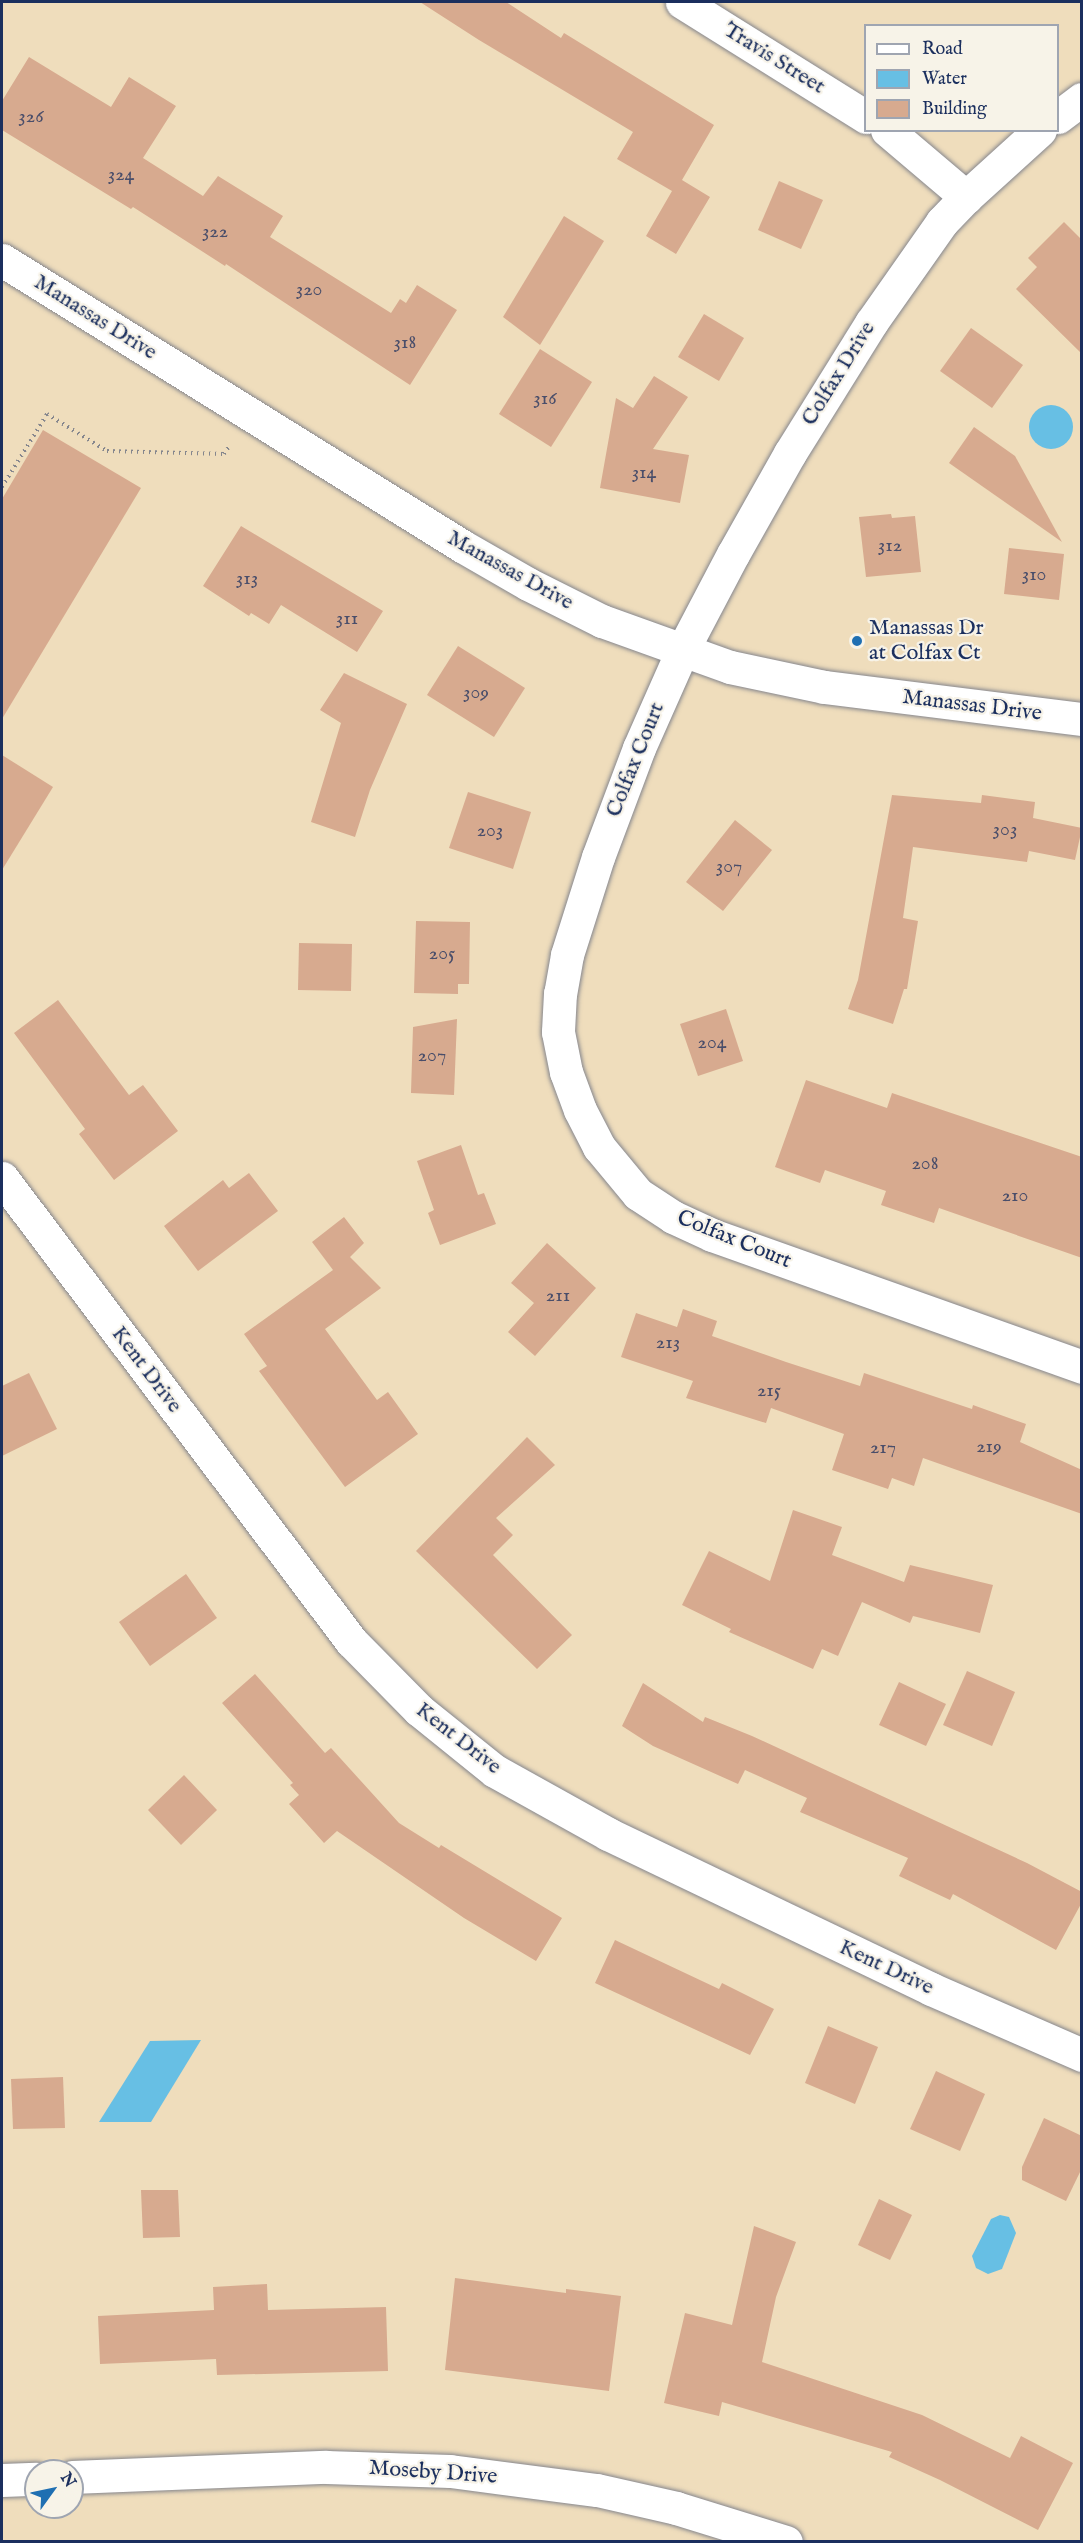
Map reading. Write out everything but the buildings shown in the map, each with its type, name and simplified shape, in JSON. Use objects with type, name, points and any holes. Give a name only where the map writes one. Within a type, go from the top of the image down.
[{"type":"street","name":"Travis Street","points":[[682,2],[864,116]]},
{"type":"street","points":[[1059,116],[1082,99]]},
{"type":"street","points":[[889,132],[966,197]]},
{"type":"street","name":"Colfax Drive","points":[[682,651],[790,453],[871,323],[942,222],[1038,132]]},
{"type":"street","name":"Manassas Drive","points":[[2,260],[462,546],[528,584],[602,621],[730,667],[824,687],[1082,719]]},
{"type":"street","name":"Colfax Court","points":[[682,651],[639,748],[598,857],[567,955],[560,993],[558,1032],[567,1072],[580,1110],[599,1147],[638,1194],[673,1217],[703,1230],[1082,1367]]},
{"type":"street","name":"Kent Drive","points":[[6,1196],[351,1641],[419,1710],[495,1771],[608,1834],[931,1989],[1082,2055]]},
{"type":"street","name":"Moseby Drive","points":[[84,2477],[326,2467],[450,2471],[597,2490],[676,2508],[786,2541]]},
{"type":"street","points":[[2,2480],[24,2479]]},
{"type":"path","points":[[2,487],[47,414],[107,451],[224,454],[250,414]]},
{"type":"water","points":[[1051,405],[1066,412],[1073,427],[1066,442],[1051,449],[1036,442],[1029,427],[1036,412]]},
{"type":"water","points":[[201,2040],[151,2122],[99,2122],[150,2041]]},
{"type":"water","points":[[1000,2215],[1009,2217],[1016,2233],[1002,2269],[988,2274],[976,2268],[972,2256],[991,2219]]},
{"type":"place","name":"Manassas Dr at Colfax Ct","points":[[857,641]]}]
